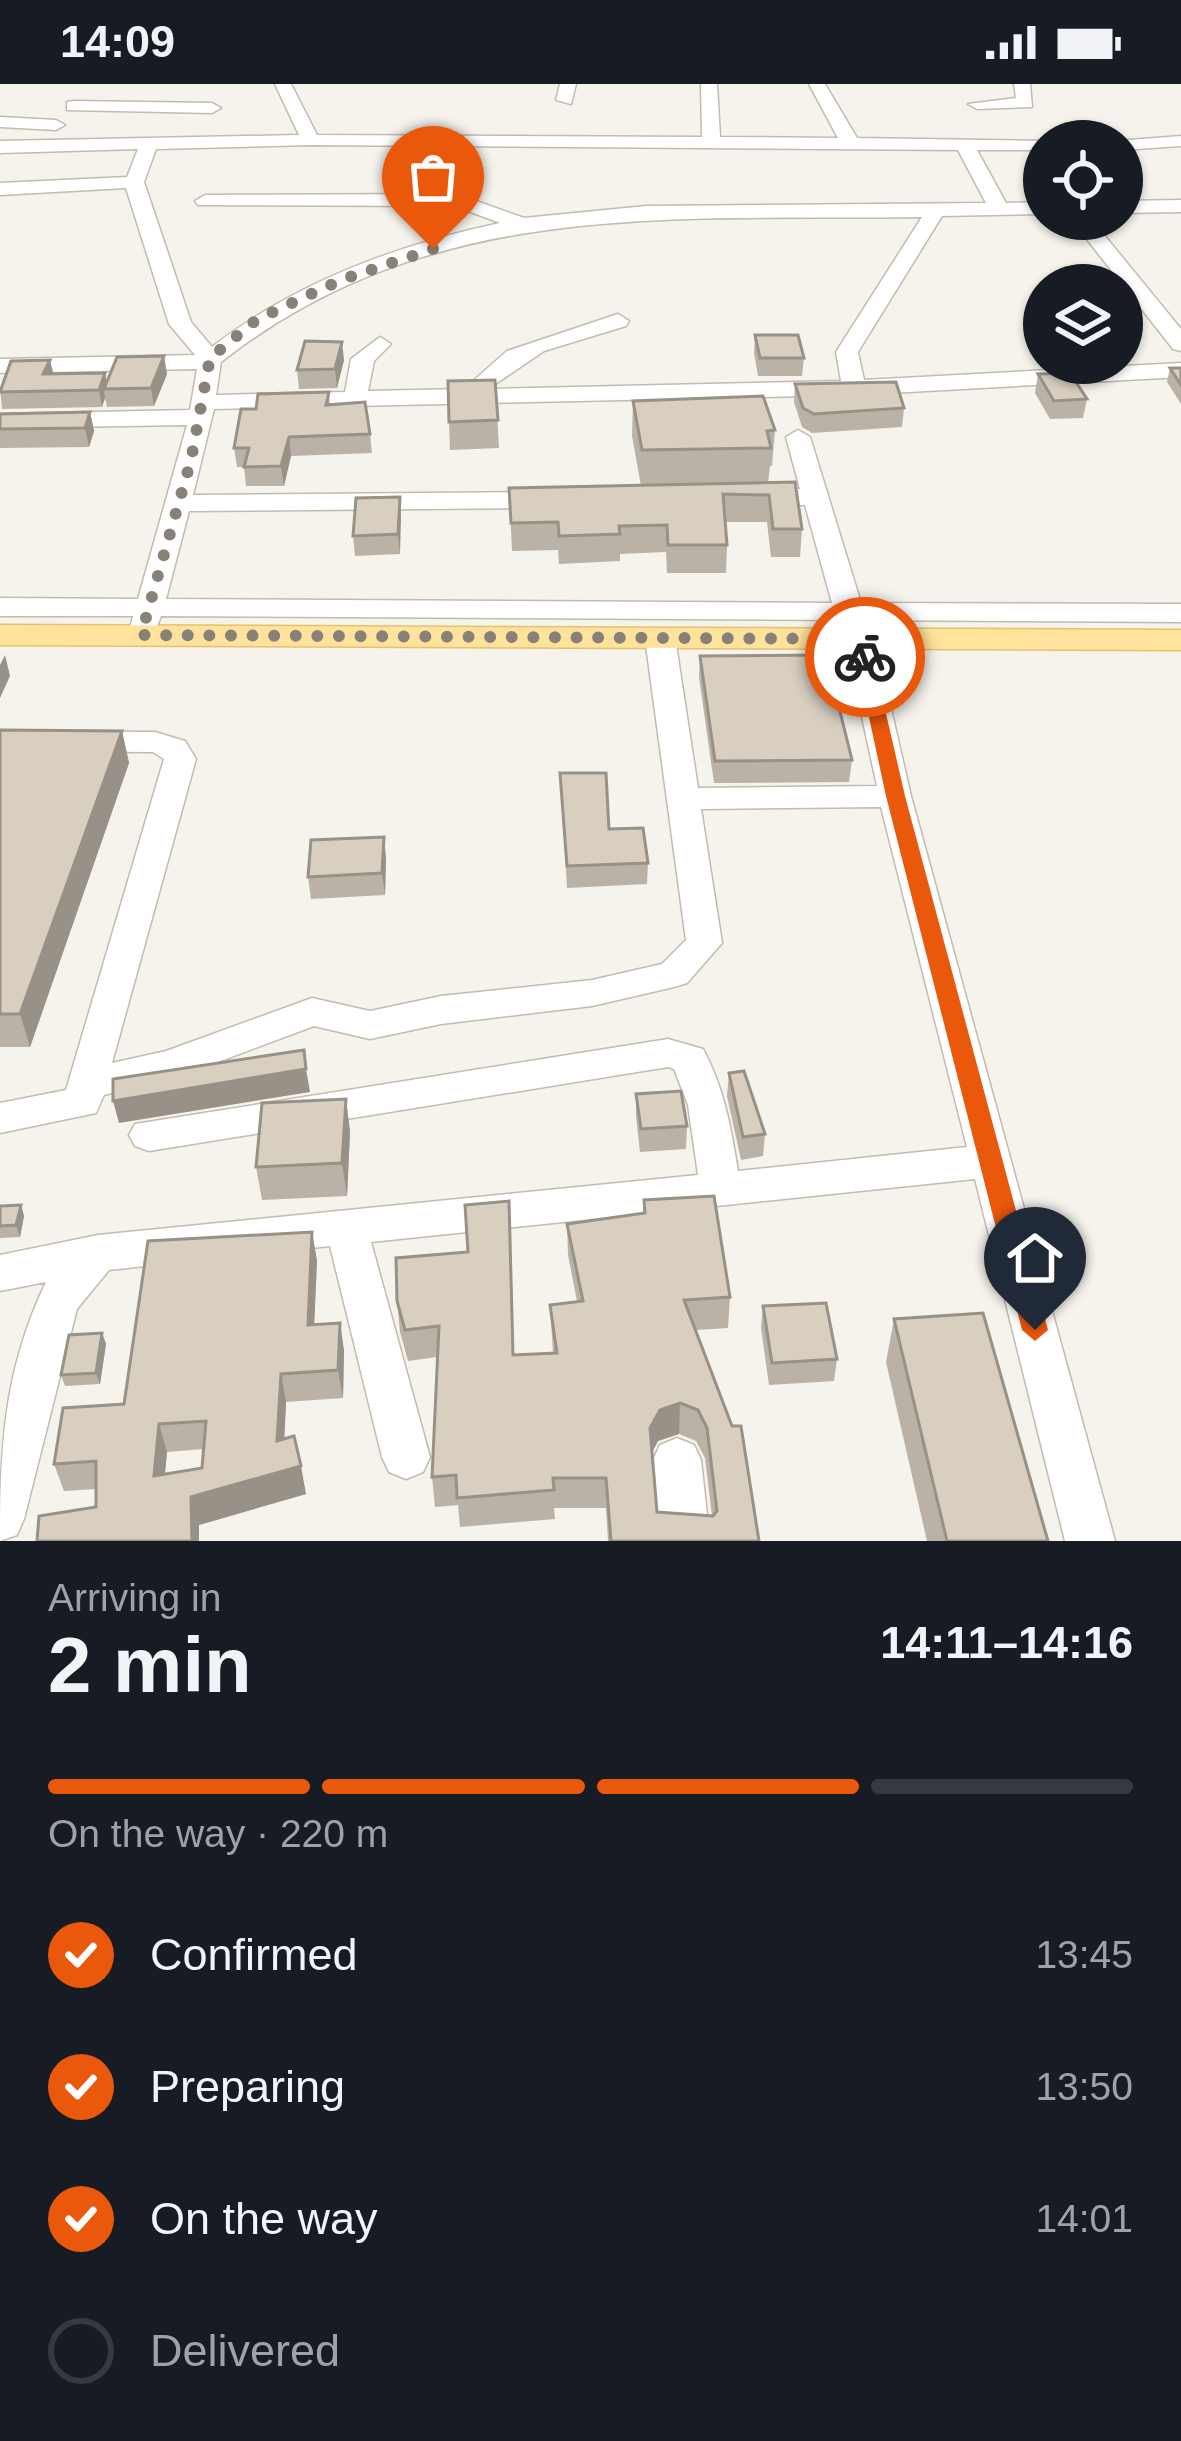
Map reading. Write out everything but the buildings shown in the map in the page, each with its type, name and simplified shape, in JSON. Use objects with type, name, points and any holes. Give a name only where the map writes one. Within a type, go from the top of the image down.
[{"type":"main road","points":[[0,635],[146,621],[660,638],[855,625],[1181,640]]},
{"type":"street","points":[[44,146],[91,84]]},
{"type":"street","points":[[283,84],[310,140]]},
{"type":"street","points":[[709,84],[711,146]]},
{"type":"street","points":[[817,84],[852,146]]},
{"type":"street","points":[[971,84],[988,145]]},
{"type":"street","points":[[977,104],[1026,103],[1022,84]]},
{"type":"street","points":[[73,106],[212,108]]},
{"type":"street","points":[[0,122],[56,125]]},
{"type":"street","points":[[0,147],[310,140],[1023,145]]},
{"type":"street","points":[[1143,144],[1181,141]]},
{"type":"street","points":[[146,621],[203,410],[204,354],[180,324],[134,182],[148,144]]},
{"type":"street","points":[[965,146],[999,209]]},
{"type":"street","points":[[0,189],[134,182]]},
{"type":"street","points":[[205,201],[458,200],[525,225]]},
{"type":"street","points":[[1143,207],[1181,206]]},
{"type":"street","points":[[0,366],[204,354],[256,320],[341,280],[525,225],[629,212],[1023,208]]},
{"type":"street","points":[[854,388],[847,352],[936,210]]},
{"type":"street","points":[[1098,240],[1181,344]]},
{"type":"street","points":[[470,397],[477,383],[504,364],[552,341],[618,321]]},
{"type":"street","points":[[355,399],[363,359],[380,344]]},
{"type":"street","points":[[0,345],[204,354]]},
{"type":"street","points":[[0,421],[355,399],[854,388],[1181,370]]},
{"type":"street","points":[[764,390],[771,418]]},
{"type":"street","points":[[798,437],[855,625],[895,796],[1090,1541]]},
{"type":"street","points":[[722,498],[816,497]]},
{"type":"street","points":[[180,503],[580,499]]},
{"type":"street","points":[[0,607],[146,621],[855,625],[1181,613]]},
{"type":"street","points":[[87,1084],[172,1064],[312,1012],[370,1025],[441,1010],[592,993],[674,974],[704,943],[660,638]]},
{"type":"street","points":[[0,741],[154,742],[174,748],[180,759],[82,1102],[0,1118]]},
{"type":"street","points":[[685,799],[895,796]]},
{"type":"street","points":[[149,1135],[668,1053],[688,1059],[701,1078],[720,1186]]},
{"type":"street","points":[[0,1273],[98,1253],[992,1161]]},
{"type":"street","points":[[346,1226],[406,1457]]},
{"type":"street","points":[[0,1519],[55,1310],[67,1283],[98,1253]]},
{"type":"street","points":[[677,1460],[685,1541]]},
{"type":"way so far","points":[[433,249],[341,280],[256,320],[210,358],[191,460],[141,635],[860,639],[865,657]]},
{"type":"route","points":[[865,657],[895,796],[1035,1330]]}]
